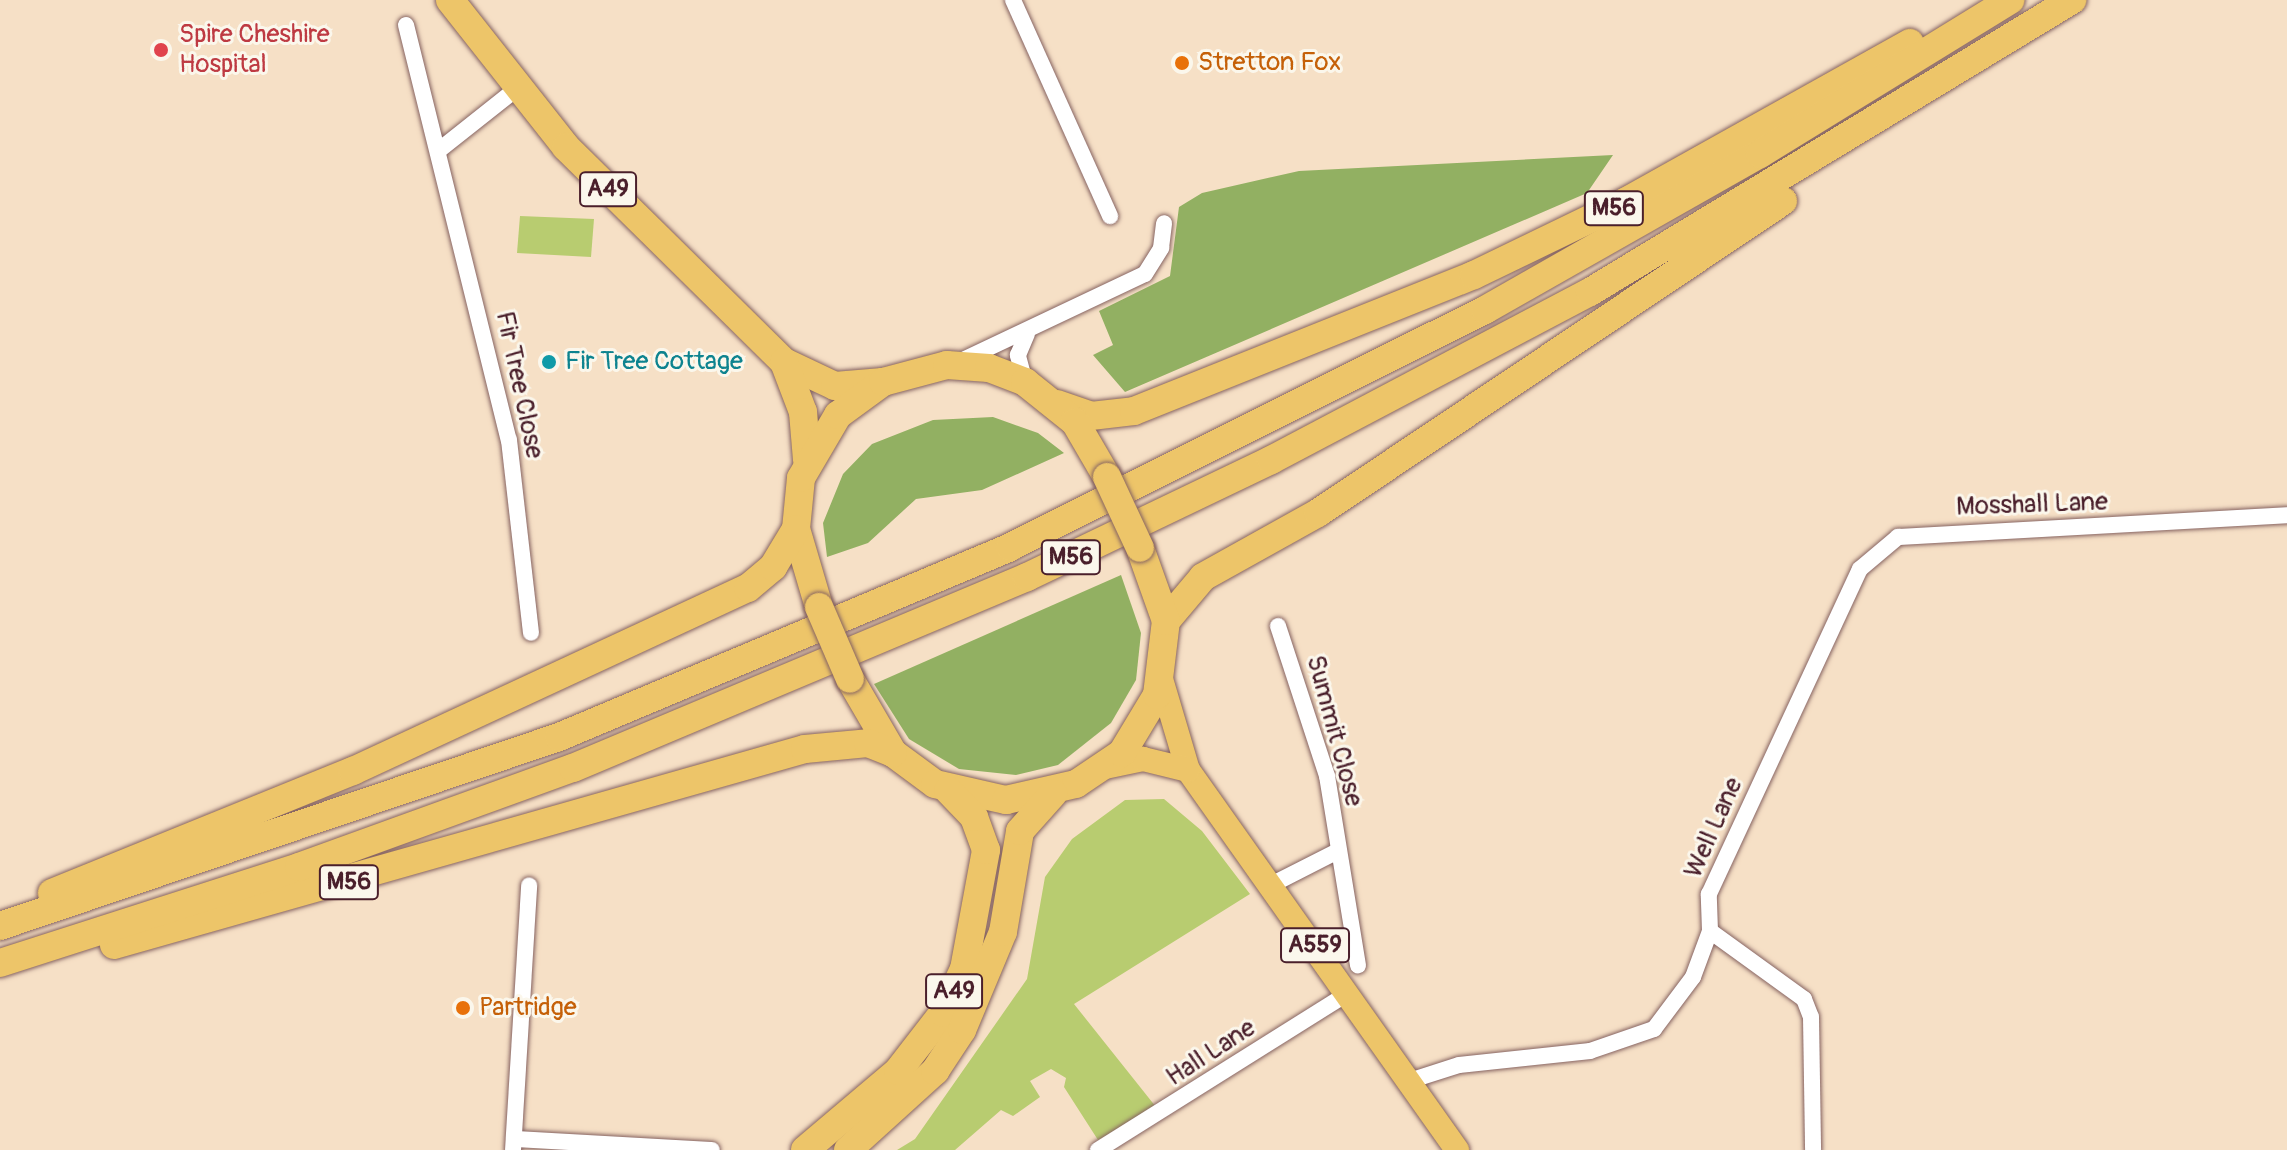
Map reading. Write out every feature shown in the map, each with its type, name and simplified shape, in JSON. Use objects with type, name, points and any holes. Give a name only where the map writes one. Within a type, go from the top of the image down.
[{"type":"highway","name":"A49","points":[[450,0],[515,90],[784,362],[835,386],[883,382]]},
{"type":"highway","name":"M56","points":[[1057,404],[1101,417],[1134,411],[1531,249],[1897,49],[2010,0]]},
{"type":"highway","name":"M56","points":[[0,926],[559,737],[1024,540],[1485,310],[1760,154],[2010,0]]},
{"type":"highway","name":"M56","points":[[0,963],[299,867],[573,768],[1027,577],[1495,344],[1937,86],[2072,0]]},
{"type":"highway","name":"M56","points":[[1166,621],[1188,589],[1612,317],[1864,147],[1937,86]]},
{"type":"highway","name":"A49","points":[[784,362],[803,412],[807,460]]},
{"type":"highway","points":[[0,915],[353,771],[748,588],[782,554],[796,529],[807,460],[838,415],[883,382],[947,365],[989,368],[1025,382],[1057,404],[1107,477],[1140,548],[1166,621],[1161,679],[1145,722],[1105,768],[1057,791],[1006,800],[948,790],[880,748],[819,607],[796,529]]},
{"type":"highway","name":"M56","points":[[0,969],[178,931],[805,749],[880,748]]},
{"type":"highway","name":"A49","points":[[805,1150],[918,1049],[964,969],[986,850],[974,817],[948,790]]},
{"type":"highway","name":"A49","points":[[848,1150],[918,1089],[962,1030],[1003,932],[1020,831],[1057,791]]},
{"type":"main road","name":"A559","points":[[1161,679],[1188,770],[1273,884],[1457,1150]]},
{"type":"main road","points":[[1105,768],[1143,759],[1188,770]]},
{"type":"street","points":[[1013,0],[1110,216]]},
{"type":"street","name":"Fir Tree Close","points":[[406,25],[509,440],[531,633]]},
{"type":"street","points":[[438,151],[515,90]]},
{"type":"street","points":[[947,365],[1027,334],[1145,274],[1161,248],[1164,223]]},
{"type":"street","points":[[1025,382],[1018,355],[1027,334]]},
{"type":"street","name":"Mosshall Lane","points":[[1832,633],[1860,569],[1898,537],[2287,515]]},
{"type":"street","name":"Summit Close","points":[[1278,626],[1327,776],[1358,965]]},
{"type":"street","name":"Well Lane","points":[[1409,1081],[1435,1069],[1590,1051],[1636,1038],[1654,1029],[1693,977],[1710,931],[1709,894],[1832,633]]},
{"type":"street","points":[[1273,884],[1338,851]]},
{"type":"street","points":[[529,885],[514,1144],[712,1150]]},
{"type":"street","points":[[1710,931],[1804,999],[1811,1017],[1813,1150]]},
{"type":"street","name":"Hall Lane","points":[[1098,1150],[1348,993]]},
{"type":"green space","points":[[1613,155],[1587,193],[1125,392],[1093,355],[1113,345],[1099,311],[1170,276],[1179,207],[1202,193],[1299,171]]},
{"type":"green space","points":[[520,216],[594,219],[591,257],[517,253]]},
{"type":"green space","points":[[993,417],[1038,433],[1064,453],[982,490],[916,499],[868,543],[827,557],[823,523],[843,474],[872,444],[933,420]]},
{"type":"green space","points":[[1121,575],[1141,633],[1136,680],[1111,723],[1058,765],[1016,775],[959,769],[909,739],[874,684]]},
{"type":"green space","points":[[1164,799],[1202,831],[1250,894],[1074,1004],[1156,1107],[1098,1140],[1064,1087],[1066,1078],[1051,1069],[1030,1081],[1040,1097],[1013,1116],[1001,1110],[955,1150],[897,1150],[915,1139],[1027,979],[1045,877],[1072,839],[1125,800]]},
{"type":"place","name":"Spire Cheshire Hospital","points":[[161,50]]},
{"type":"place","name":"Stretton Fox","points":[[1182,63]]},
{"type":"place","name":"Fir Tree Cottage","points":[[549,362]]},
{"type":"place","name":"Partridge","points":[[463,1008]]}]
